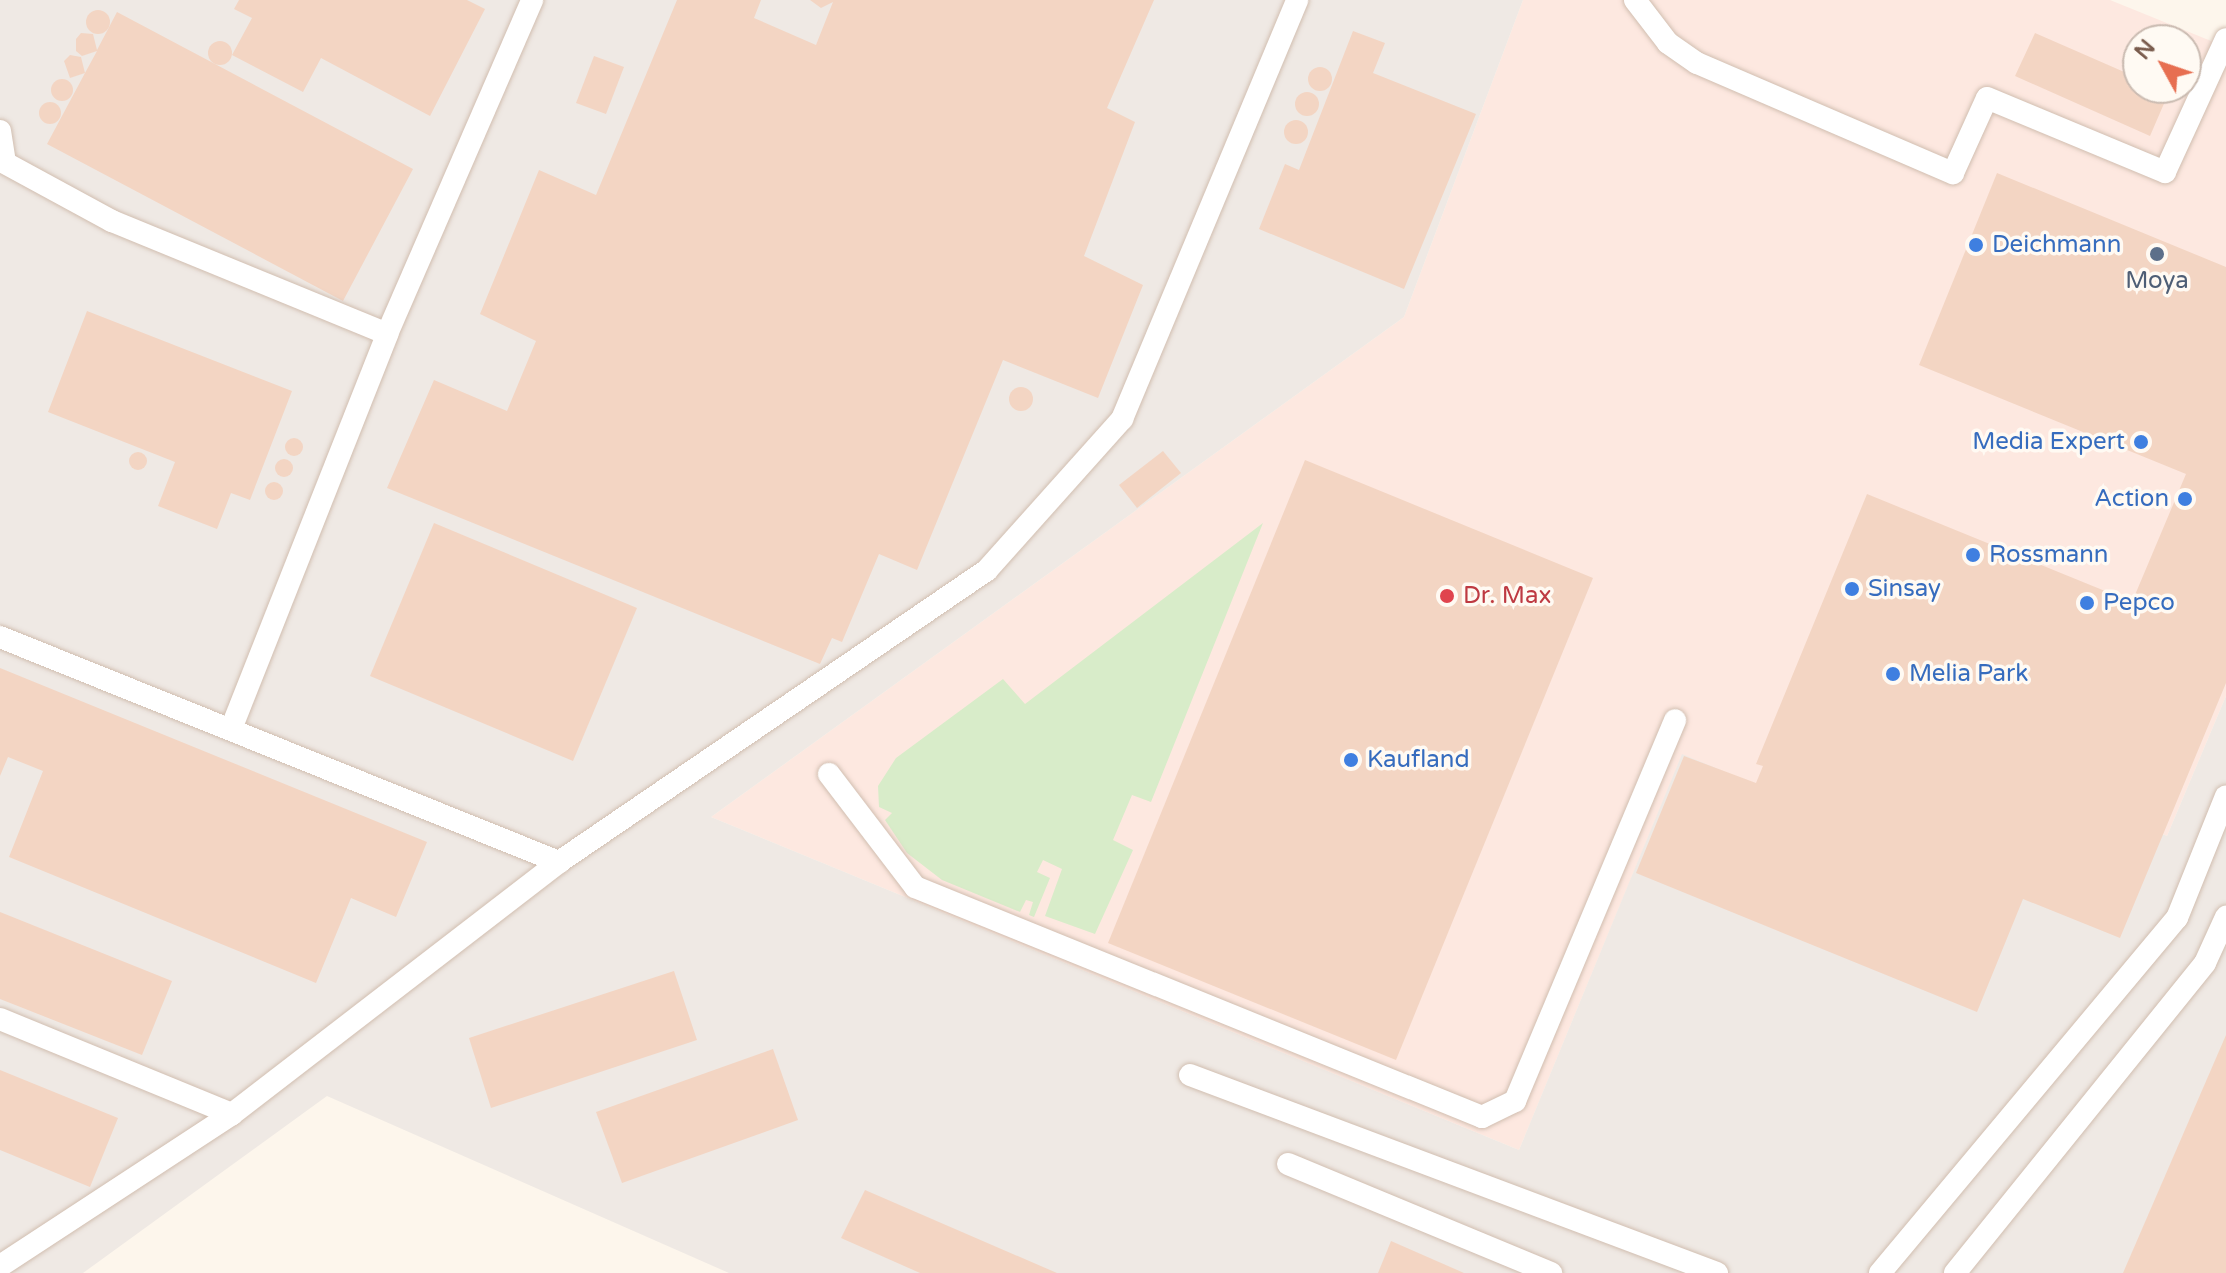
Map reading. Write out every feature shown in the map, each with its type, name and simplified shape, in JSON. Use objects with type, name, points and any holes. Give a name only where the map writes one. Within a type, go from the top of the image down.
[{"type":"lane","points":[[231,729],[387,334],[532,0]]},
{"type":"lane","points":[[0,1266],[232,1114],[559,862],[987,570],[1122,419],[1297,0]]},
{"type":"lane","points":[[1635,0],[1668,43],[1697,63],[1953,173],[1987,98],[2165,172],[2226,39]]},
{"type":"lane","points":[[0,131],[5,163],[112,221],[387,334]]},
{"type":"lane","points":[[0,637],[559,862]]},
{"type":"lane","points":[[829,774],[915,887],[1482,1117],[1515,1101],[1675,720]]},
{"type":"lane","points":[[1880,1273],[2177,918],[2226,796]]},
{"type":"lane","points":[[1955,1273],[2205,963],[2226,917]]},
{"type":"lane","points":[[0,1019],[232,1114]]},
{"type":"lane","points":[[1190,1075],[1717,1273]]},
{"type":"lane","points":[[1288,1164],[1551,1273]]},
{"type":"shaded area","points":[[0,0],[1523,0],[1404,317],[711,817],[1519,1150],[1682,754],[1853,825],[1895,725],[2167,836],[2226,696],[2226,1273],[729,1273],[327,1096],[83,1273],[0,1273]]},
{"type":"shaded area","points":[[1523,0],[2110,0],[2169,24],[2122,24],[2122,104],[2202,104],[2202,37],[2226,47],[2226,696],[2167,836],[1895,725],[1853,825],[1682,755],[1519,1150],[711,817],[1404,317]]},
{"type":"green space","points":[[1263,523],[1151,802],[1132,795],[1113,840],[1133,850],[1095,934],[1045,916],[1062,869],[1043,860],[1037,872],[1050,878],[1034,917],[1029,915],[1033,902],[1026,900],[1020,912],[942,880],[907,853],[885,820],[892,813],[879,807],[878,786],[896,758],[1003,679],[1025,704]]},
{"type":"building","points":[[239,0],[467,0],[485,9],[430,116],[321,58],[303,92],[232,55],[252,18],[234,9]]},
{"type":"building","points":[[677,0],[761,0],[754,18],[816,45],[833,2],[821,8],[810,0],[1154,0],[1107,108],[1135,122],[1084,256],[1143,285],[1098,398],[1003,360],[917,570],[879,554],[842,642],[832,638],[820,664],[387,488],[434,380],[507,411],[536,341],[480,314],[539,170],[596,195]]},
{"type":"building","points":[[98,10],[109,17],[110,22],[103,33],[98,34],[87,27],[86,22],[93,11]]},
{"type":"building","points":[[117,12],[413,169],[343,301],[47,144],[97,51],[82,56],[76,51],[76,39],[81,33],[93,34],[97,50]]},
{"type":"building","points":[[1353,31],[1385,43],[1373,73],[1476,114],[1404,289],[1259,229],[1285,164],[1299,170]]},
{"type":"building","points":[[2035,33],[2122,71],[2122,104],[2164,104],[2150,136],[2015,76]]},
{"type":"building","points":[[220,41],[231,48],[232,53],[225,64],[220,65],[209,58],[208,53],[215,42]]},
{"type":"building","points":[[70,55],[81,57],[85,73],[70,78],[64,61]]},
{"type":"building","points":[[594,56],[624,67],[606,114],[576,103]]},
{"type":"building","points":[[1320,67],[1331,74],[1332,79],[1325,90],[1320,91],[1309,84],[1308,79],[1315,68]]},
{"type":"building","points":[[62,79],[70,82],[73,90],[70,98],[62,101],[54,98],[51,90],[54,82]]},
{"type":"building","points":[[1307,92],[1318,99],[1319,104],[1312,115],[1307,116],[1296,109],[1295,104],[1302,93]]},
{"type":"building","points":[[50,102],[58,105],[61,113],[58,121],[50,124],[42,121],[39,113],[42,105]]},
{"type":"building","points":[[1296,120],[1307,127],[1308,132],[1301,143],[1296,144],[1285,137],[1284,132],[1291,121]]},
{"type":"building","points":[[1997,173],[2226,267],[2226,683],[2120,938],[2023,899],[1977,1012],[1636,873],[1684,756],[1756,783],[1763,766],[1756,764],[1867,494],[2132,602],[2186,474],[1919,365]]},
{"type":"building","points":[[87,311],[292,391],[250,500],[231,493],[217,529],[158,506],[175,462],[48,412]]},
{"type":"building","points":[[1021,387],[1032,394],[1033,399],[1026,410],[1021,411],[1010,404],[1009,399],[1016,388]]},
{"type":"building","points":[[294,438],[303,447],[294,456],[285,447]]},
{"type":"building","points":[[1163,451],[1181,473],[1137,508],[1119,485]]},
{"type":"building","points":[[138,452],[147,461],[138,470],[129,461]]},
{"type":"building","points":[[284,459],[293,468],[284,477],[275,468]]},
{"type":"building","name":"Kaufland","points":[[1305,460],[1593,578],[1396,1060],[1108,943]]},
{"type":"building","points":[[274,482],[283,491],[274,500],[265,491]]},
{"type":"building","points":[[434,523],[637,608],[573,761],[370,676]]},
{"type":"building","points":[[0,668],[427,842],[396,917],[351,898],[316,983],[9,857],[43,771],[8,757],[0,776]]},
{"type":"building","points":[[0,912],[172,981],[142,1055],[0,999]]},
{"type":"building","points":[[674,971],[697,1040],[491,1108],[469,1038]]},
{"type":"building","points":[[2226,1035],[2226,1273],[2123,1273]]},
{"type":"building","points":[[773,1049],[798,1120],[622,1183],[596,1112]]},
{"type":"building","points":[[0,1070],[118,1118],[90,1187],[0,1150]]},
{"type":"building","points":[[865,1190],[1057,1273],[920,1273],[841,1238]]},
{"type":"building","points":[[1391,1241],[1464,1273],[1378,1273]]},
{"type":"place","name":"Deichmann","points":[[1976,245]]},
{"type":"place","name":"Moya","points":[[2157,254]]},
{"type":"place","name":"Media Expert","points":[[2141,442]]},
{"type":"place","name":"Action","points":[[2185,499]]},
{"type":"place","name":"Rossmann","points":[[1973,555]]},
{"type":"place","name":"Sinsay","points":[[1852,589]]},
{"type":"place","name":"Dr. Max","points":[[1447,596]]},
{"type":"place","name":"Pepco","points":[[2087,603]]},
{"type":"place","name":"Melia Park","points":[[1893,674]]},
{"type":"place","name":"Kaufland","points":[[1351,760]]}]
